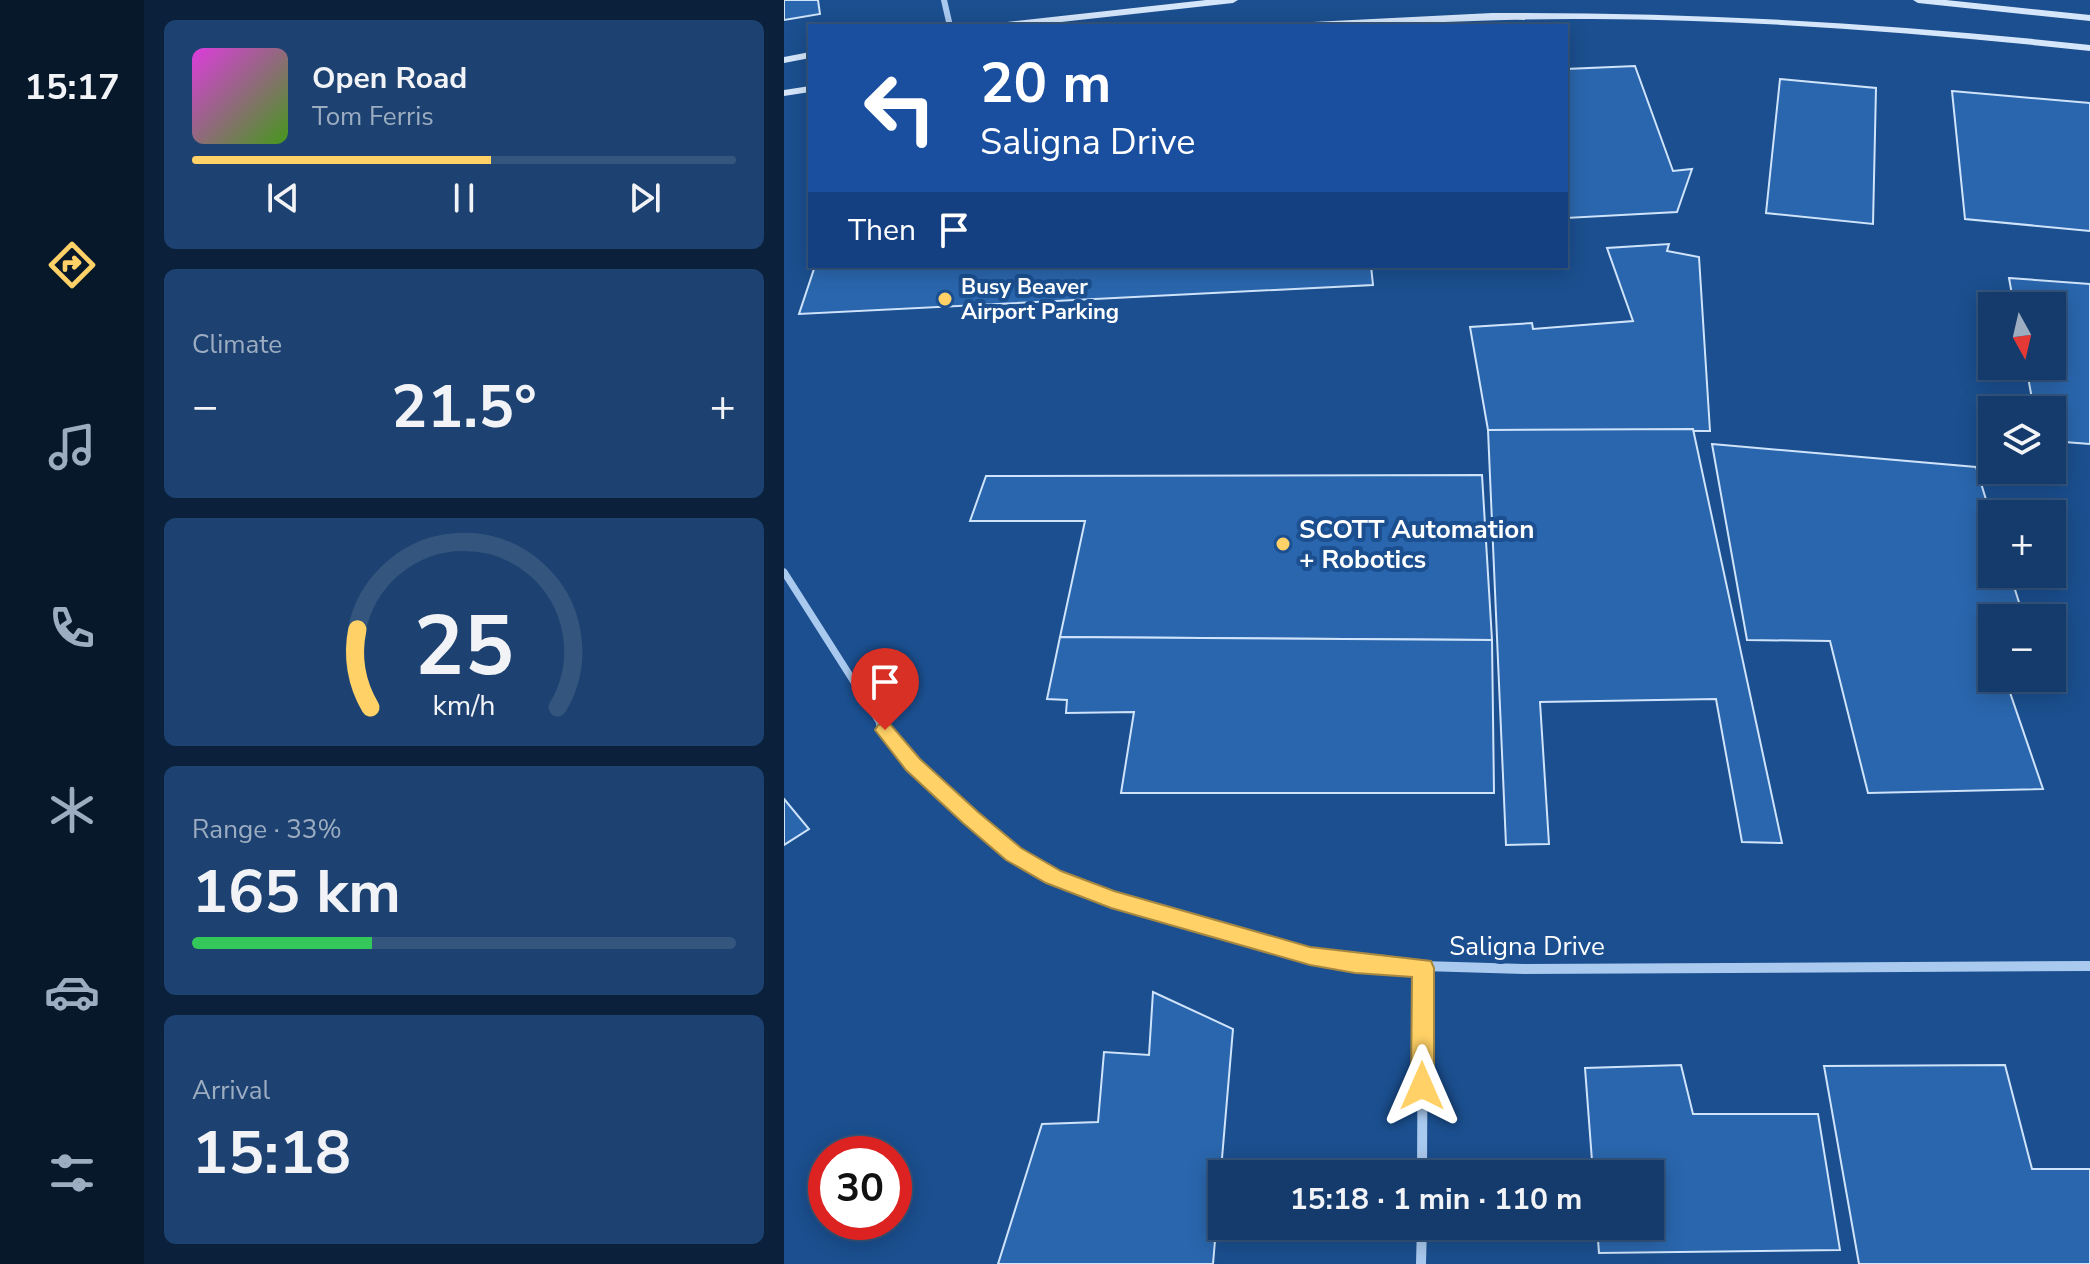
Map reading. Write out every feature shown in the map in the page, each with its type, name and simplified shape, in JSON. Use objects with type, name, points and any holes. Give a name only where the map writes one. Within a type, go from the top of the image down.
[{"type":"street","points":[[944,0],[950,24]]},
{"type":"street","points":[[1016,24],[1233,0]]},
{"type":"street","points":[[1918,0],[2090,18]]},
{"type":"street","points":[[1342,24],[1538,16],[1709,18],[1855,25],[2090,48]]},
{"type":"street","points":[[784,60],[808,55]]},
{"type":"street","points":[[784,93],[808,89]]},
{"type":"street","name":"Saligna Drive","points":[[784,572],[885,730],[913,765],[1014,854],[1054,877],[1111,899],[1310,956],[1355,964],[1423,968],[2090,966]]},
{"type":"street","points":[[1422,1160],[1423,968]]},
{"type":"street","points":[[1421,1264],[1422,1240]]},
{"type":"building","points":[[784,0],[818,0],[820,14],[784,20]]},
{"type":"building","points":[[1635,66],[1673,171],[1692,169],[1677,212],[1568,218],[1568,69]]},
{"type":"building","points":[[1780,79],[1876,88],[1873,224],[1766,213]]},
{"type":"building","points":[[1952,91],[2090,103],[2090,231],[1965,219]]},
{"type":"building","points":[[1669,244],[1667,251],[1699,257],[1710,431],[1488,430],[1470,327],[1532,323],[1533,329],[1633,321],[1607,248]]},
{"type":"building","name":"Busy Beaver Airport Parking","points":[[814,268],[1371,268],[1373,285],[799,314]]},
{"type":"building","points":[[2009,278],[2090,284],[2090,444],[2066,442],[2066,396],[2031,396],[2029,380],[2066,380],[2066,292],[2012,292]]},
{"type":"building","points":[[1693,429],[1782,843],[1742,842],[1716,699],[1540,702],[1549,844],[1506,845],[1488,430]]},
{"type":"building","points":[[1712,444],[1976,467],[1978,484],[1981,484],[1986,500],[1978,500],[1978,588],[2014,588],[2020,604],[1978,604],[1978,692],[2010,692],[2043,789],[1868,793],[1830,641],[1747,640]]},
{"type":"building","name":"SCOTT Automation + Robotics","points":[[1482,475],[1492,640],[1060,637],[1085,521],[970,521],[986,476]]},
{"type":"building","points":[[1060,637],[1492,640],[1494,793],[1121,793],[1134,712],[1066,713],[1067,700],[1047,699]]},
{"type":"building","points":[[784,799],[809,829],[784,845]]},
{"type":"building","points":[[1153,992],[1233,1029],[1222,1160],[1208,1160],[1208,1240],[1215,1240],[1213,1264],[998,1264],[1042,1124],[1098,1122],[1104,1052],[1149,1055]]},
{"type":"building","points":[[1681,1065],[1693,1114],[1818,1114],[1840,1250],[1599,1253],[1598,1240],[1664,1240],[1664,1160],[1592,1160],[1585,1068]]},
{"type":"building","points":[[2005,1065],[2032,1169],[2090,1169],[2090,1264],[1859,1264],[1824,1066]]},
{"type":"place","name":"Busy Beaver Airport Parking","points":[[945,299]]},
{"type":"place","name":"SCOTT Automation + Robotics","points":[[1283,544]]},
{"type":"route","points":[[885,730],[913,765],[970,818],[1014,854],[1054,877],[1111,899],[1310,956],[1355,964],[1423,968],[1422,1086]]}]
